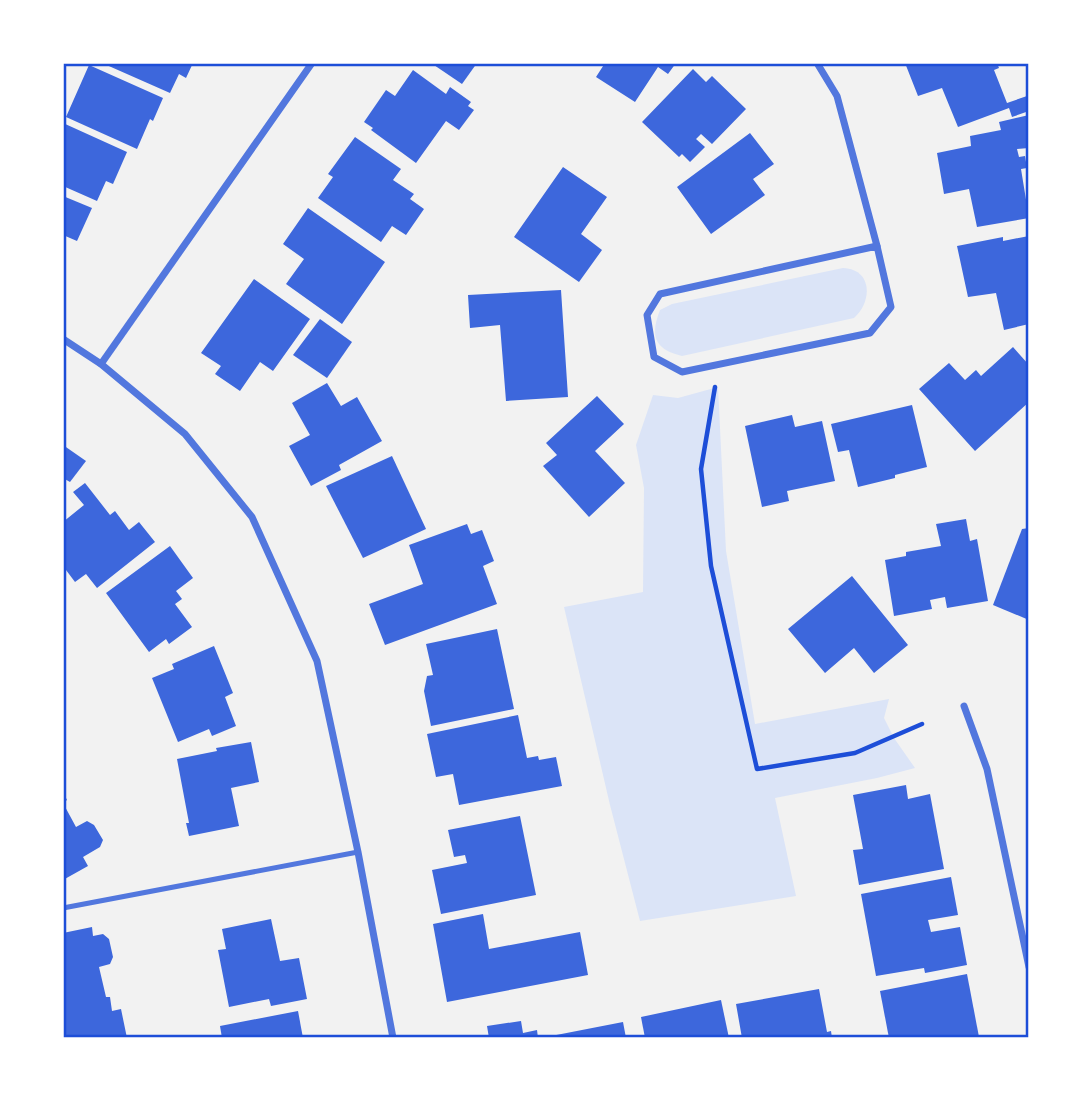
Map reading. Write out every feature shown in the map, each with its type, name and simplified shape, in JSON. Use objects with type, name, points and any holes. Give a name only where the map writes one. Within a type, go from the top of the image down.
[{"type":"street","points":[[101,365],[312,63]]},
{"type":"street","points":[[817,63],[837,96],[877,246],[891,307],[870,333],[718,366],[682,372],[654,356],[647,315],[660,294],[877,246]]},
{"type":"street","points":[[63,340],[101,365],[186,434],[252,517],[317,661],[358,852],[393,1038]]},
{"type":"street","points":[[964,706],[988,769],[1029,967]]},
{"type":"lane","points":[[63,908],[358,852]]},
{"type":"path","points":[[718,366],[701,469],[711,566],[757,769],[855,753],[922,724]]},
{"type":"shaded area","points":[[843,268],[860,274],[866,287],[864,303],[854,318],[682,356],[665,350],[657,340],[655,327],[660,310],[672,304]]},
{"type":"shaded area","points":[[718,387],[726,551],[755,724],[889,699],[884,718],[915,768],[775,798],[796,896],[640,921],[564,607],[643,592],[644,488],[636,445],[653,395],[678,398]]},
{"type":"building","points":[[102,63],[193,63],[186,78],[179,74],[170,93]]},
{"type":"building","points":[[431,63],[477,63],[462,84]]},
{"type":"building","points":[[605,63],[676,63],[668,74],[658,67],[635,102],[596,77]]},
{"type":"building","points":[[905,63],[997,63],[999,68],[994,70],[1007,103],[1027,96],[1029,111],[1012,117],[1009,108],[958,127],[942,88],[918,96]]},
{"type":"building","points":[[89,65],[163,98],[137,149],[66,117]]},
{"type":"building","points":[[693,69],[706,82],[712,76],[746,109],[712,144],[701,134],[696,139],[705,147],[690,162],[682,154],[679,157],[642,122]]},
{"type":"building","points":[[413,70],[446,94],[450,87],[471,102],[468,106],[474,110],[459,130],[446,121],[416,163],[364,122],[386,90],[395,96]]},
{"type":"building","points":[[1029,115],[1029,148],[1017,149],[1019,157],[1025,156],[1027,168],[1021,169],[1029,218],[977,227],[969,189],[944,194],[937,153],[971,146],[970,136],[1001,130],[999,122]]},
{"type":"building","points":[[63,123],[127,152],[113,184],[106,181],[97,201],[63,186]]},
{"type":"building","points":[[750,133],[774,164],[753,179],[765,195],[711,234],[677,187]]},
{"type":"building","points":[[355,137],[401,169],[393,180],[414,194],[410,199],[424,209],[406,235],[392,226],[381,242],[318,198],[333,177],[328,174]]},
{"type":"building","points":[[563,167],[607,197],[581,234],[602,250],[579,282],[514,237]]},
{"type":"building","points":[[63,196],[92,208],[77,241],[63,235]]},
{"type":"building","points":[[308,208],[385,262],[342,324],[286,284],[304,259],[283,244]]},
{"type":"building","points":[[1029,236],[1029,324],[1004,330],[996,293],[968,297],[957,246],[1003,237],[1003,241]]},
{"type":"building","points":[[254,279],[310,319],[273,371],[260,362],[240,391],[215,374],[221,366],[201,353]]},
{"type":"building","points":[[561,290],[568,397],[506,401],[500,325],[470,328],[468,295]]},
{"type":"building","points":[[320,319],[352,342],[327,378],[293,355]]},
{"type":"building","points":[[1013,347],[1029,365],[1029,402],[975,451],[919,389],[949,363],[965,380],[976,370],[981,376]]},
{"type":"building","points":[[327,383],[341,406],[357,397],[382,441],[339,465],[341,470],[311,486],[289,446],[310,435],[292,403]]},
{"type":"building","points":[[597,396],[624,424],[595,451],[625,483],[589,517],[543,466],[557,455],[546,443]]},
{"type":"building","points":[[912,405],[927,467],[858,487],[849,450],[838,452],[831,424]]},
{"type":"building","points":[[792,415],[795,427],[822,421],[835,481],[787,491],[789,501],[762,507],[745,426]]},
{"type":"building","points":[[63,445],[86,461],[70,482],[63,478]]},
{"type":"building","points":[[392,456],[426,529],[363,558],[326,486]]},
{"type":"building","points":[[85,483],[110,515],[115,511],[129,530],[139,522],[155,542],[97,588],[86,574],[75,582],[63,566],[63,522],[84,505],[73,492]]},
{"type":"building","points":[[966,519],[970,541],[977,539],[988,601],[947,608],[945,597],[930,600],[932,609],[894,616],[885,560],[906,556],[906,552],[941,546],[936,524]]},
{"type":"building","points":[[467,524],[471,534],[482,530],[494,561],[483,566],[497,604],[385,645],[369,604],[423,584],[409,545]]},
{"type":"building","points":[[1029,528],[1029,620],[993,605],[1022,529]]},
{"type":"building","points":[[170,546],[193,578],[176,591],[182,599],[175,604],[192,627],[169,644],[166,639],[149,652],[106,593]]},
{"type":"building","points":[[852,576],[908,645],[874,673],[854,648],[825,673],[788,629]]},
{"type":"building","points":[[497,629],[514,709],[431,726],[424,691],[427,676],[433,675],[426,644]]},
{"type":"building","points":[[214,646],[233,693],[225,697],[236,726],[212,736],[209,729],[178,742],[152,678],[174,669],[172,664]]},
{"type":"building","points":[[518,715],[527,758],[538,756],[539,760],[556,757],[562,786],[459,805],[453,774],[436,777],[427,734]]},
{"type":"building","points":[[251,742],[259,782],[231,788],[239,826],[189,836],[177,759]]},
{"type":"building","points":[[906,785],[908,799],[930,794],[944,869],[859,885],[853,850],[863,849],[853,795]]},
{"type":"building","points":[[63,803],[76,827],[87,821],[94,825],[103,840],[100,847],[83,857],[88,866],[63,880]]},
{"type":"building","points":[[520,816],[536,895],[441,914],[432,870],[467,863],[465,855],[454,857],[448,830]]},
{"type":"building","points":[[951,877],[958,915],[928,920],[931,932],[960,927],[967,965],[925,973],[924,968],[876,976],[861,894]]},
{"type":"building","points":[[483,914],[489,949],[580,932],[588,975],[447,1002],[433,924]]},
{"type":"building","points":[[271,919],[280,961],[299,958],[307,999],[271,1006],[269,999],[229,1007],[218,950],[226,949],[222,929]]},
{"type":"building","points":[[92,927],[93,936],[103,934],[109,939],[113,957],[110,964],[99,967],[112,1011],[121,1009],[127,1038],[63,1038],[63,933]]},
{"type":"building","points":[[967,974],[979,1037],[889,1038],[880,991]]},
{"type":"building","points":[[819,989],[827,1032],[831,1031],[832,1038],[742,1038],[736,1004]]},
{"type":"building","points":[[721,1000],[729,1038],[645,1038],[641,1017]]},
{"type":"building","points":[[298,1011],[303,1038],[222,1038],[220,1026]]},
{"type":"building","points":[[521,1021],[523,1033],[537,1030],[538,1038],[489,1038],[487,1026]]},
{"type":"building","points":[[623,1022],[626,1038],[546,1038],[546,1037]]}]
